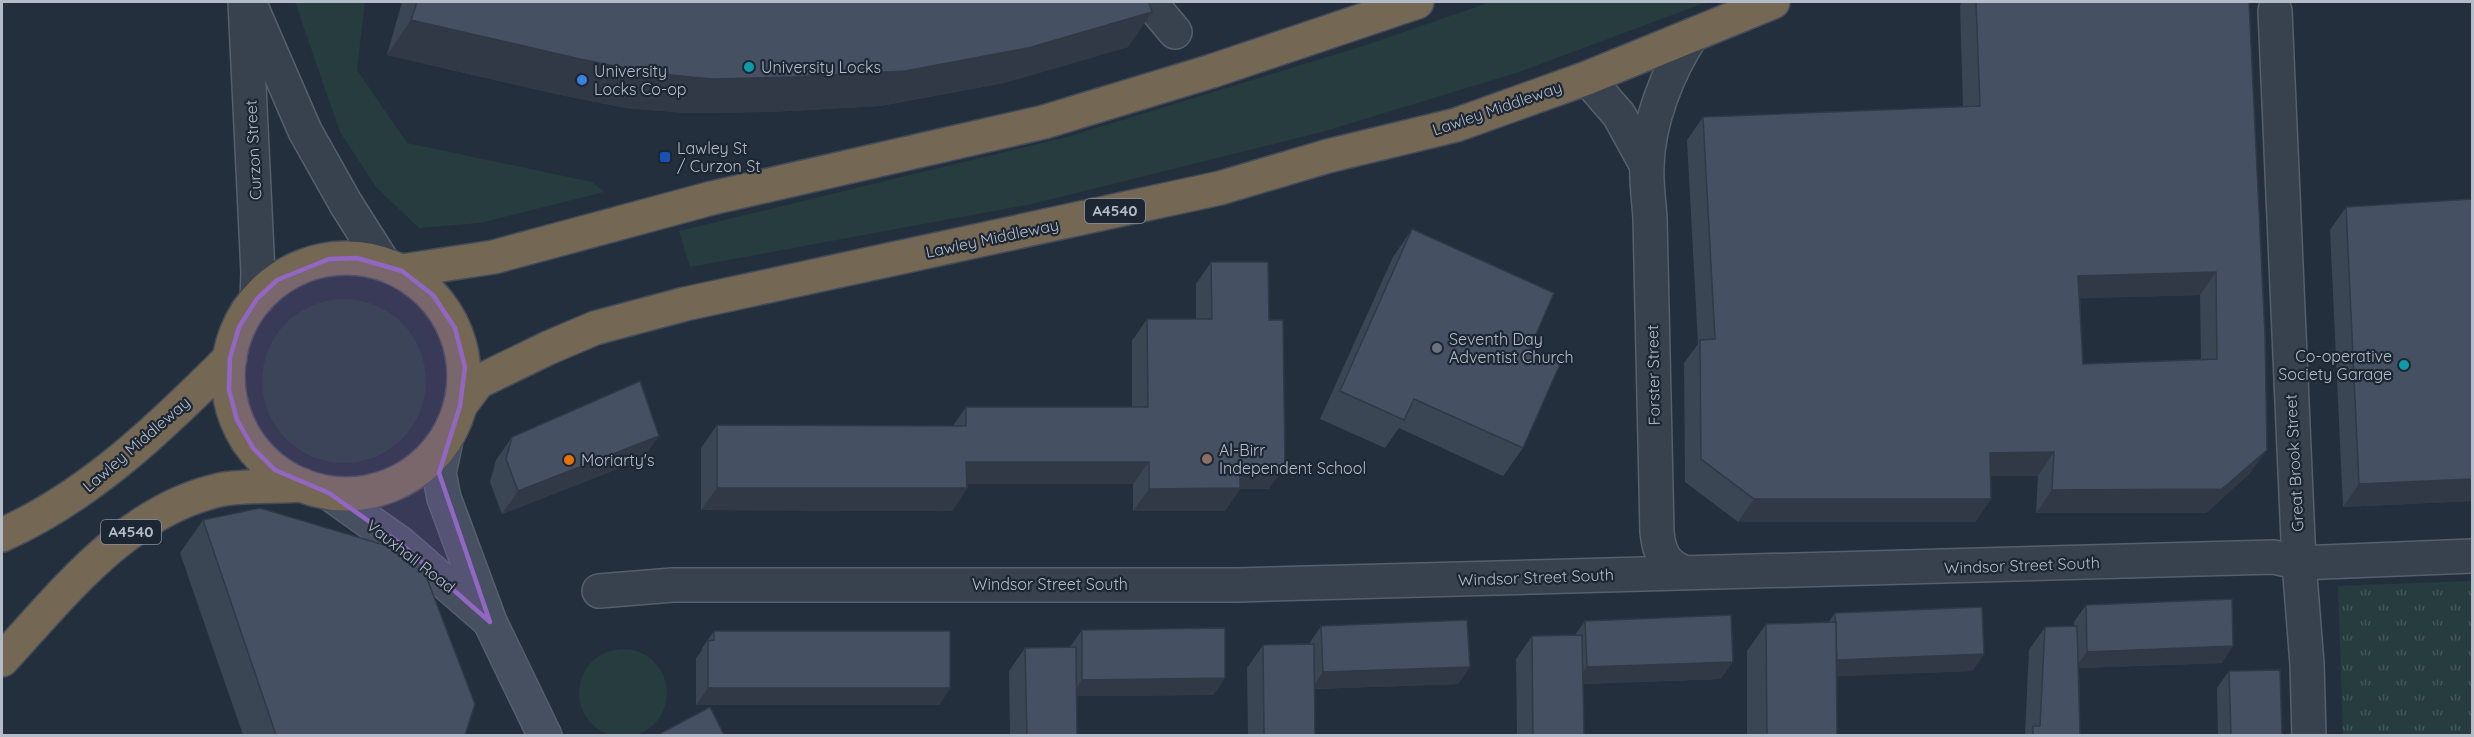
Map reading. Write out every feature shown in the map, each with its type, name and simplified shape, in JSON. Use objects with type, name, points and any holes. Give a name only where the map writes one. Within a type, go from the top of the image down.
[{"type":"highway","name":"A4540","points":[[315,489],[275,470],[253,448],[237,420],[229,390],[230,358],[239,327],[257,299],[277,280],[302,266],[328,259],[357,258],[393,267],[494,257],[712,198],[1044,122],[1212,71],[1417,2]]},
{"type":"highway","name":"Lawley Middleway","points":[[460,406],[478,382],[595,328],[685,304],[1220,188],[1328,156],[1456,125],[1587,78],[1773,2]]},
{"type":"highway","name":"A4540","points":[[2,660],[110,547],[147,521],[199,496],[222,489],[315,489],[351,494],[374,491],[395,484],[415,472],[432,457],[446,440],[460,406],[465,367],[455,328],[434,295],[393,267]]},
{"type":"highway","name":"Lawley Middleway","points":[[2,536],[27,524],[85,487],[132,451],[230,358]]},
{"type":"main road","name":"Vauxhall Road","points":[[446,440],[439,473],[444,498],[490,622],[545,735]]},
{"type":"main road","name":"Vauxhall Road","points":[[315,489],[401,544],[490,622]]},
{"type":"street","name":"Curzon Street","points":[[247,2],[305,131],[346,204],[393,267]]},
{"type":"street","name":"Curzon Street","points":[[247,2],[258,273],[257,299]]},
{"type":"street","points":[[1150,2],[1175,32]]},
{"type":"street","name":"Great Brook Street","points":[[2275,11],[2299,563],[2310,735]]},
{"type":"street","name":"Forster Street","points":[[1683,572],[1671,567],[1659,550],[1658,541],[1647,166],[1662,92],[1673,67],[1692,35]]},
{"type":"street","name":"Forster Street","points":[[1587,78],[1619,115],[1647,166]]},
{"type":"street","name":"Windsor Street South","points":[[599,591],[662,585],[964,583],[1237,585],[2274,558],[2299,563],[2472,556]]},
{"type":"highlighted area","points":[[357,258],[402,271],[433,295],[455,328],[465,367],[460,406],[439,473],[490,622],[401,544],[329,493],[275,470],[253,448],[237,420],[229,390],[230,358],[239,327],[257,299],[277,280],[329,259]]},
{"type":"green space","points":[[295,2],[365,2],[357,70],[407,143],[592,182],[604,192],[480,223],[419,228],[376,187],[340,132]]},
{"type":"green space","points":[[1491,2],[1707,2],[1519,72],[1322,132],[1032,204],[690,267],[679,231],[1067,137],[1363,46]]},
{"type":"green space","points":[[344,299],[360,300],[375,305],[402,323],[420,350],[425,365],[425,397],[420,412],[402,439],[375,457],[360,462],[344,463],[328,462],[313,457],[286,439],[268,412],[263,397],[262,381],[263,365],[268,350],[286,323],[313,305],[328,300]]},
{"type":"green space","points":[[2472,581],[2472,735],[2343,735],[2338,586]]},
{"type":"green space","points":[[623,649],[648,656],[660,668],[667,693],[660,718],[648,730],[623,737],[598,730],[586,718],[579,693],[586,668],[598,656]]},
{"type":"building","points":[[417,2],[1149,2],[1152,12],[1028,48],[905,71],[712,79],[650,73],[411,20]]},
{"type":"building","points":[[1976,2],[2249,2],[2265,336],[2267,450],[2222,489],[2052,490],[2054,452],[1990,453],[1991,499],[1754,499],[1701,459],[1700,340],[1715,339],[1703,117],[1980,106]],"holes":[[[2216,272],[2217,359],[2083,364],[2078,276]]]},
{"type":"building","name":"Co-operative Society Garage","points":[[2472,199],[2472,479],[2359,484],[2346,207]]},
{"type":"building","name":"Seventh Day Adventist Church","points":[[1412,229],[1554,293],[1530,348],[1561,362],[1523,448],[1414,399],[1404,420],[1340,391]]},
{"type":"building","points":[[1211,262],[1268,262],[1269,320],[1283,320],[1285,467],[1240,467],[1240,488],[1149,489],[1149,462],[966,462],[967,488],[717,488],[717,425],[966,426],[966,407],[1148,407],[1147,319],[1212,319]]},
{"type":"building","points":[[640,381],[659,436],[518,491],[506,459],[512,437]]},
{"type":"building","points":[[260,508],[418,555],[475,704],[465,735],[276,735],[203,520]]},
{"type":"building","points":[[2232,599],[2233,646],[2087,652],[2086,605]]},
{"type":"building","points":[[1982,607],[1984,654],[1837,660],[1835,613]]},
{"type":"building","points":[[1731,615],[1733,662],[1587,667],[1585,621]]},
{"type":"building","points":[[1467,620],[1470,667],[1323,672],[1321,626]]},
{"type":"building","points":[[1836,622],[1837,735],[1767,735],[1766,624]]},
{"type":"building","points":[[2077,626],[2080,735],[2033,735],[2033,726],[2040,726],[2045,627]]},
{"type":"building","points":[[1225,628],[1225,678],[1082,680],[1082,630]]},
{"type":"building","points":[[714,631],[950,631],[950,688],[708,688],[708,641],[714,640]]},
{"type":"building","points":[[1582,635],[1584,735],[1533,735],[1532,636]]},
{"type":"building","points":[[1314,644],[1315,735],[1264,735],[1263,645]]},
{"type":"building","points":[[1076,647],[1077,735],[1027,735],[1025,648]]},
{"type":"building","points":[[2280,670],[2282,735],[2231,735],[2229,671]]},
{"type":"building","points":[[710,707],[724,735],[662,735],[661,733]]},
{"type":"place","name":"University Locks","points":[[749,67]]},
{"type":"place","name":"University Locks Co-op","points":[[582,80]]},
{"type":"place","name":"Lawley St / Curzon St","points":[[665,157]]},
{"type":"place","name":"Seventh Day Adventist Church","points":[[1437,348]]},
{"type":"place","name":"Co-operative Society Garage","points":[[2404,365]]},
{"type":"place","name":"Al-Birr Independent School","points":[[1207,459]]},
{"type":"place","name":"Moriarty's","points":[[569,460]]}]
